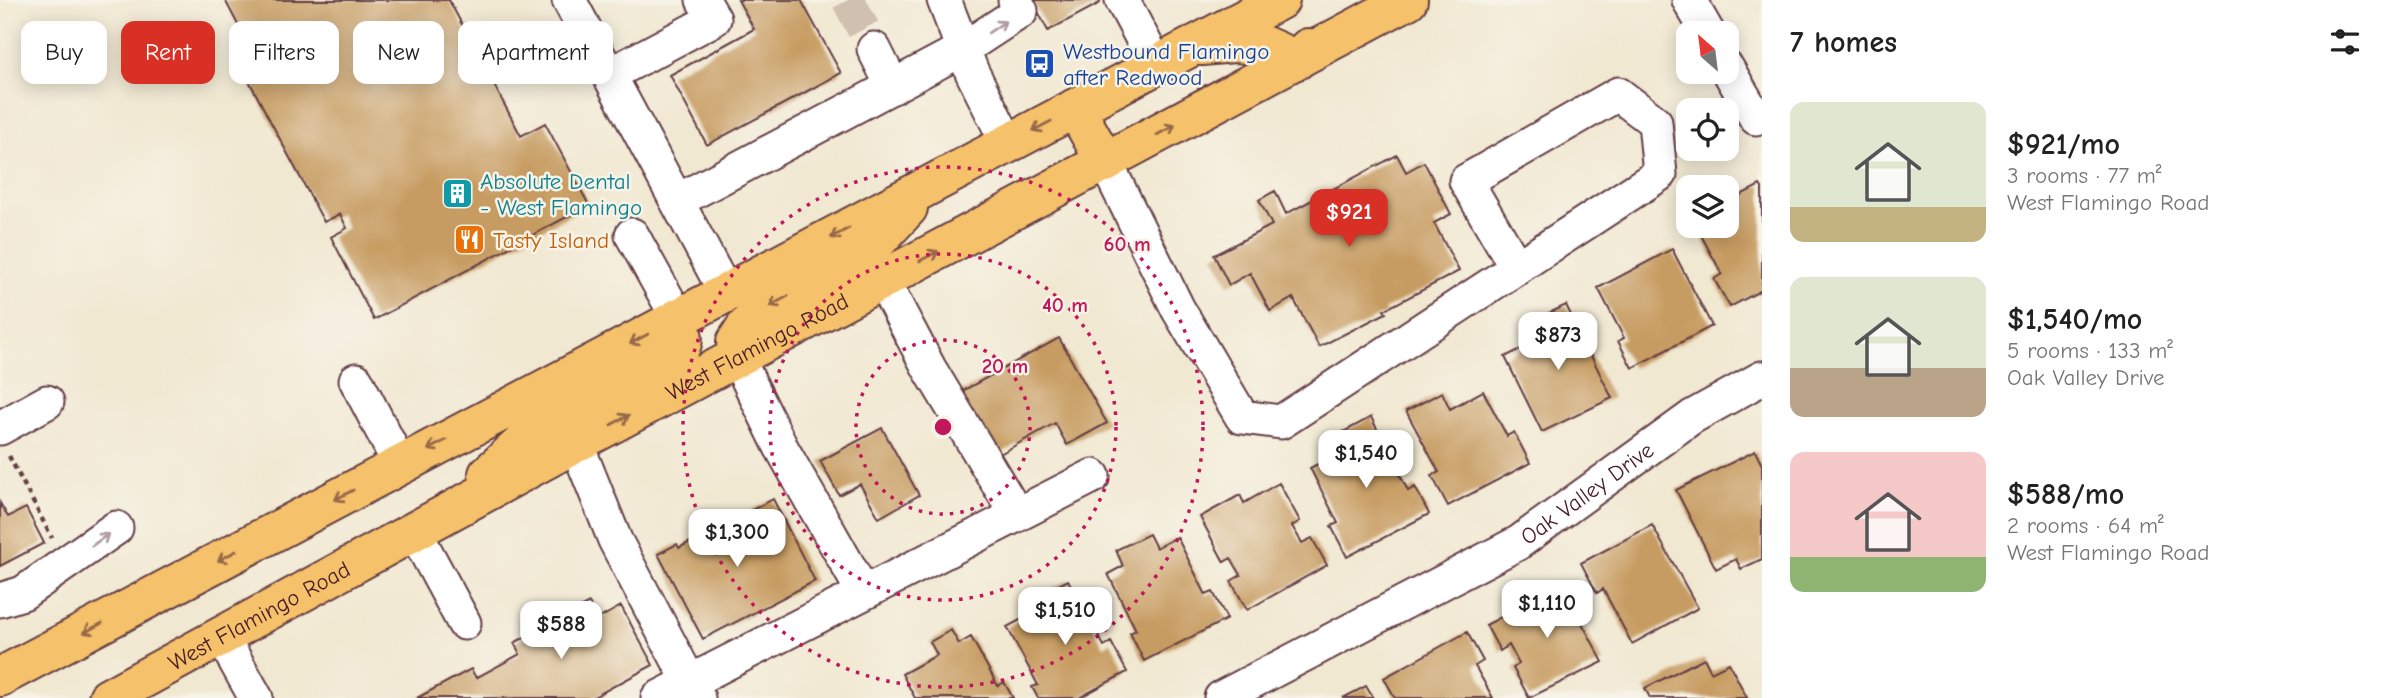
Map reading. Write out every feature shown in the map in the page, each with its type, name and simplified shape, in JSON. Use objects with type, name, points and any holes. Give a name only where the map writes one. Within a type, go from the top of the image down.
[{"type":"main road","points":[[0,677],[1280,0]]},
{"type":"main road","points":[[1193,47],[1234,43],[1263,45],[1297,60],[1344,5],[1354,0]]},
{"type":"main road","name":"West Flamingo Road","points":[[108,698],[576,443],[1408,0]]},
{"type":"main road","points":[[1075,108],[1106,163]]},
{"type":"main road","points":[[737,357],[736,342],[761,310],[866,253],[928,186]]},
{"type":"main road","points":[[428,525],[531,435],[671,359],[684,341],[678,318]]},
{"type":"street","points":[[569,0],[580,21]]},
{"type":"street","points":[[613,73],[713,19],[703,0]]},
{"type":"street","points":[[944,0],[972,72],[1008,144]]},
{"type":"street","points":[[677,201],[963,49],[1021,11],[1015,0]]},
{"type":"street","points":[[1122,0],[1157,66]]},
{"type":"street","points":[[1689,0],[1701,21]]},
{"type":"street","points":[[874,49],[894,87]]},
{"type":"street","points":[[613,82],[726,293]]},
{"type":"street","points":[[1736,84],[1756,118],[1762,115]]},
{"type":"street","points":[[1106,163],[1178,309],[1242,417],[1281,422],[1517,268],[1660,174],[1655,122],[1618,94],[1466,181],[1517,268]]},
{"type":"street","points":[[632,235],[678,318]]},
{"type":"street","points":[[883,281],[929,368],[1017,515]]},
{"type":"street","points":[[737,357],[781,447],[863,592]]},
{"type":"street","name":"Oak Valley Drive","points":[[1221,698],[1518,543],[1692,417],[1762,378]]},
{"type":"street","points":[[356,380],[400,465]]},
{"type":"street","points":[[0,428],[47,402]]},
{"type":"street","points":[[576,443],[615,540],[694,690]]},
{"type":"street","points":[[658,698],[694,690],[863,592],[1093,476]]},
{"type":"street","points":[[428,525],[464,623]]},
{"type":"street","points":[[0,600],[23,593],[116,528]]},
{"type":"street","points":[[222,637],[256,698]]},
{"type":"path","points":[[0,456],[7,452],[53,538]]},
{"type":"building","points":[[225,0],[449,0],[460,21],[458,21],[458,84],[493,84],[521,136],[545,123],[589,205],[374,320],[331,237],[347,228],[340,214],[324,222],[251,84],[339,84],[339,21],[236,21]]},
{"type":"building","points":[[738,0],[801,0],[841,73],[707,145],[670,75],[754,29]]},
{"type":"building","points":[[1032,0],[1099,0],[1100,3],[1048,31]]},
{"type":"building","points":[[1397,155],[1406,172],[1424,162],[1451,214],[1434,223],[1459,271],[1319,347],[1293,298],[1270,311],[1250,273],[1229,285],[1214,255],[1272,225],[1259,200],[1275,191],[1286,214]]},
{"type":"building","points":[[1760,185],[1762,188],[1762,290],[1730,307],[1714,279],[1722,274],[1702,238],[1739,238],[1739,196]]},
{"type":"building","points":[[1672,249],[1712,326],[1632,368],[1618,341],[1624,338],[1598,288]]},
{"type":"building","points":[[1566,305],[1612,398],[1542,432],[1505,357],[1540,339],[1532,321]]},
{"type":"building","points":[[1059,338],[1107,423],[1067,445],[1055,423],[991,459],[955,395]]},
{"type":"building","points":[[1483,391],[1507,436],[1514,432],[1530,463],[1448,506],[1432,476],[1439,472],[1406,411],[1442,392],[1450,409]]},
{"type":"building","points":[[1371,417],[1408,491],[1415,487],[1429,514],[1347,557],[1331,526],[1338,523],[1310,468],[1343,451],[1336,436]]},
{"type":"building","points":[[882,428],[919,495],[879,518],[860,484],[839,495],[820,461]]},
{"type":"building","points":[[1755,451],[1762,465],[1762,559],[1741,569],[1736,559],[1716,569],[1676,490]]},
{"type":"building","points":[[1279,483],[1300,521],[1292,526],[1302,543],[1312,538],[1327,565],[1247,610],[1231,581],[1241,575],[1231,558],[1224,562],[1200,517],[1240,495],[1244,503]]},
{"type":"building","points":[[773,499],[815,581],[703,639],[658,554],[677,544],[679,548]]},
{"type":"building","points":[[0,503],[8,517],[26,508],[44,543],[0,566]]},
{"type":"building","points":[[1652,525],[1698,608],[1632,644],[1603,589],[1597,593],[1581,563]]},
{"type":"building","points":[[1149,534],[1156,548],[1177,537],[1206,595],[1213,592],[1227,619],[1144,661],[1130,633],[1136,630],[1108,574],[1123,566],[1116,550]]},
{"type":"building","points":[[1068,580],[1104,646],[1111,642],[1127,672],[1079,698],[1038,698],[1032,687],[1038,685],[1007,627],[1041,609],[1035,598]]},
{"type":"building","points":[[1568,582],[1584,610],[1577,614],[1603,662],[1529,698],[1513,668],[1519,664],[1509,645],[1500,651],[1486,625]]},
{"type":"building","points":[[589,603],[598,619],[621,606],[653,665],[592,698],[417,698],[471,669],[476,678],[520,654],[514,643]]},
{"type":"building","points":[[951,630],[959,644],[971,637],[998,686],[1004,682],[1013,698],[915,698],[902,674],[937,655],[930,642]]},
{"type":"building","points":[[1467,632],[1483,661],[1475,666],[1493,698],[1395,698],[1384,678]]},
{"type":"building","points":[[1704,658],[1711,672],[1729,663],[1747,698],[1650,698],[1645,688]]},
{"type":"building","points":[[1366,686],[1373,698],[1343,698]]},
{"type":"tunnel","points":[[848,0],[874,49]]},
{"type":"place","name":"Westbound Flamingo after Redwood","points":[[1040,64]]},
{"type":"place","name":"Absolute Dental - West Flamingo","points":[[457,194]]},
{"type":"place","name":"Tasty Island","points":[[470,240]]}]
